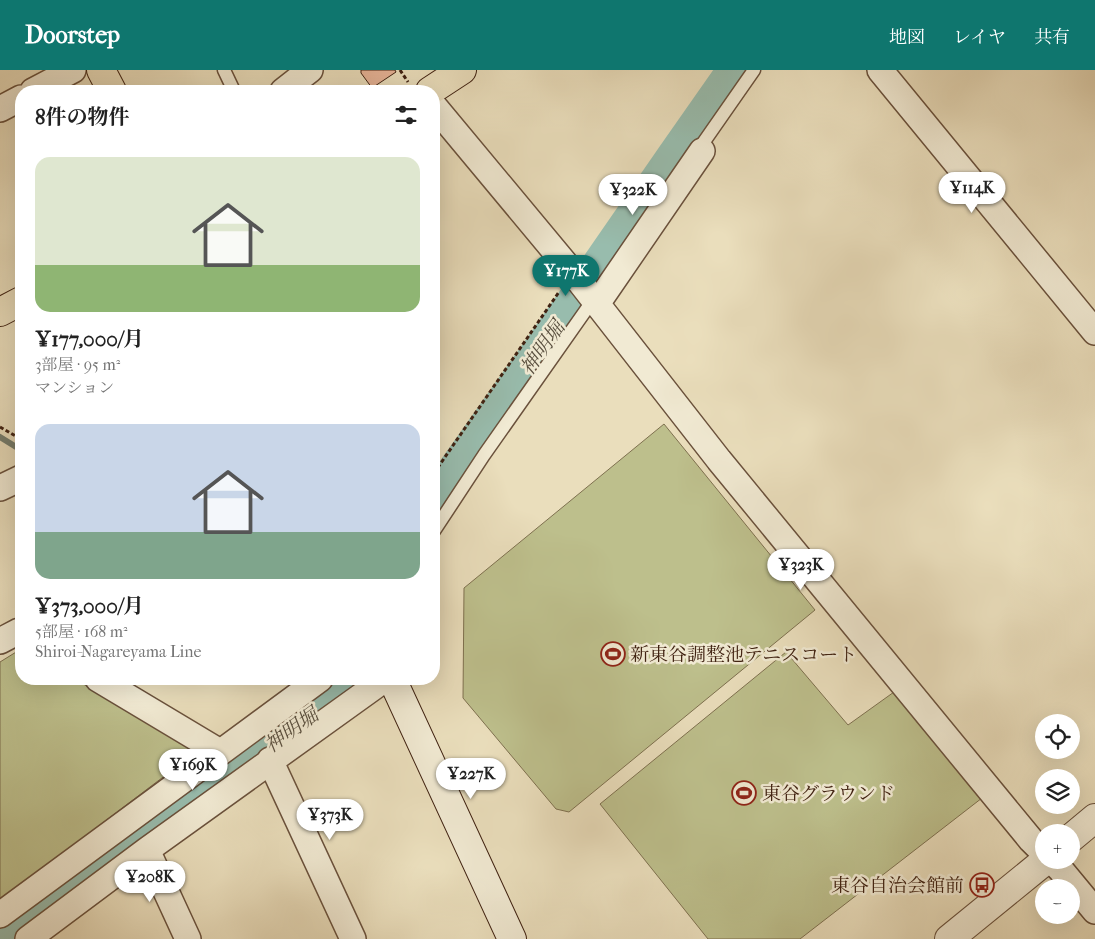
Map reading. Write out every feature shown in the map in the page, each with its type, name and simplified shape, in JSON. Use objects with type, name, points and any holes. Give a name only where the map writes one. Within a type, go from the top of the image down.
[{"type":"main road","points":[[101,70],[109,85]]},
{"type":"main road","points":[[439,85],[462,70]]},
{"type":"main road","points":[[0,312],[15,304]]},
{"type":"main road","points":[[395,685],[512,939]]},
{"type":"main road","points":[[1080,830],[1095,818]]},
{"type":"main road","points":[[949,939],[1035,869]]},
{"type":"street","points":[[44,85],[73,70]]},
{"type":"street","points":[[291,85],[310,70]]},
{"type":"street","points":[[880,70],[1095,332]]},
{"type":"street","points":[[0,109],[15,101]]},
{"type":"street","points":[[440,113],[573,273],[719,460],[1035,844]]},
{"type":"street","points":[[594,300],[702,151]]},
{"type":"street","points":[[0,488],[15,481]]},
{"type":"street","points":[[0,641],[15,633]]},
{"type":"street","points":[[108,685],[220,752]]},
{"type":"street","points":[[0,915],[312,685]]},
{"type":"street","points":[[35,937],[147,850],[376,685]]},
{"type":"street","points":[[270,760],[353,939]]},
{"type":"street","points":[[147,850],[188,939]]},
{"type":"street","points":[[1060,869],[1095,911]]},
{"type":"lane","points":[[224,70],[231,85]]},
{"type":"lane","points":[[702,151],[701,146],[754,70]]},
{"type":"lane","points":[[440,522],[484,455],[594,300]]},
{"type":"path","points":[[440,464],[573,273]]},
{"type":"path","points":[[0,426],[15,435]]},
{"type":"green space","name":"新東谷調整池テニスコート","points":[[664,424],[815,610],[569,812],[556,809],[463,698],[464,588]]},
{"type":"green space","name":"東谷グラウンド","points":[[786,652],[848,725],[894,692],[982,798],[800,939],[708,939],[600,804]]},
{"type":"green space","points":[[15,653],[15,685],[85,685],[196,752],[0,901],[0,662]]},
{"type":"building","points":[[361,70],[395,70],[396,72],[376,85],[370,85],[361,73]]},
{"type":"waterway","name":"神明堀","points":[[440,495],[737,70]]},
{"type":"waterway","points":[[0,437],[15,446]]},
{"type":"waterway","name":"神明堀","points":[[0,939],[355,685]]},
{"type":"place","name":"新東谷調整池テニスコート","points":[[613,654]]},
{"type":"place","name":"東谷グラウンド","points":[[744,793]]},
{"type":"place","name":"東谷自治会館前","points":[[982,885]]}]
